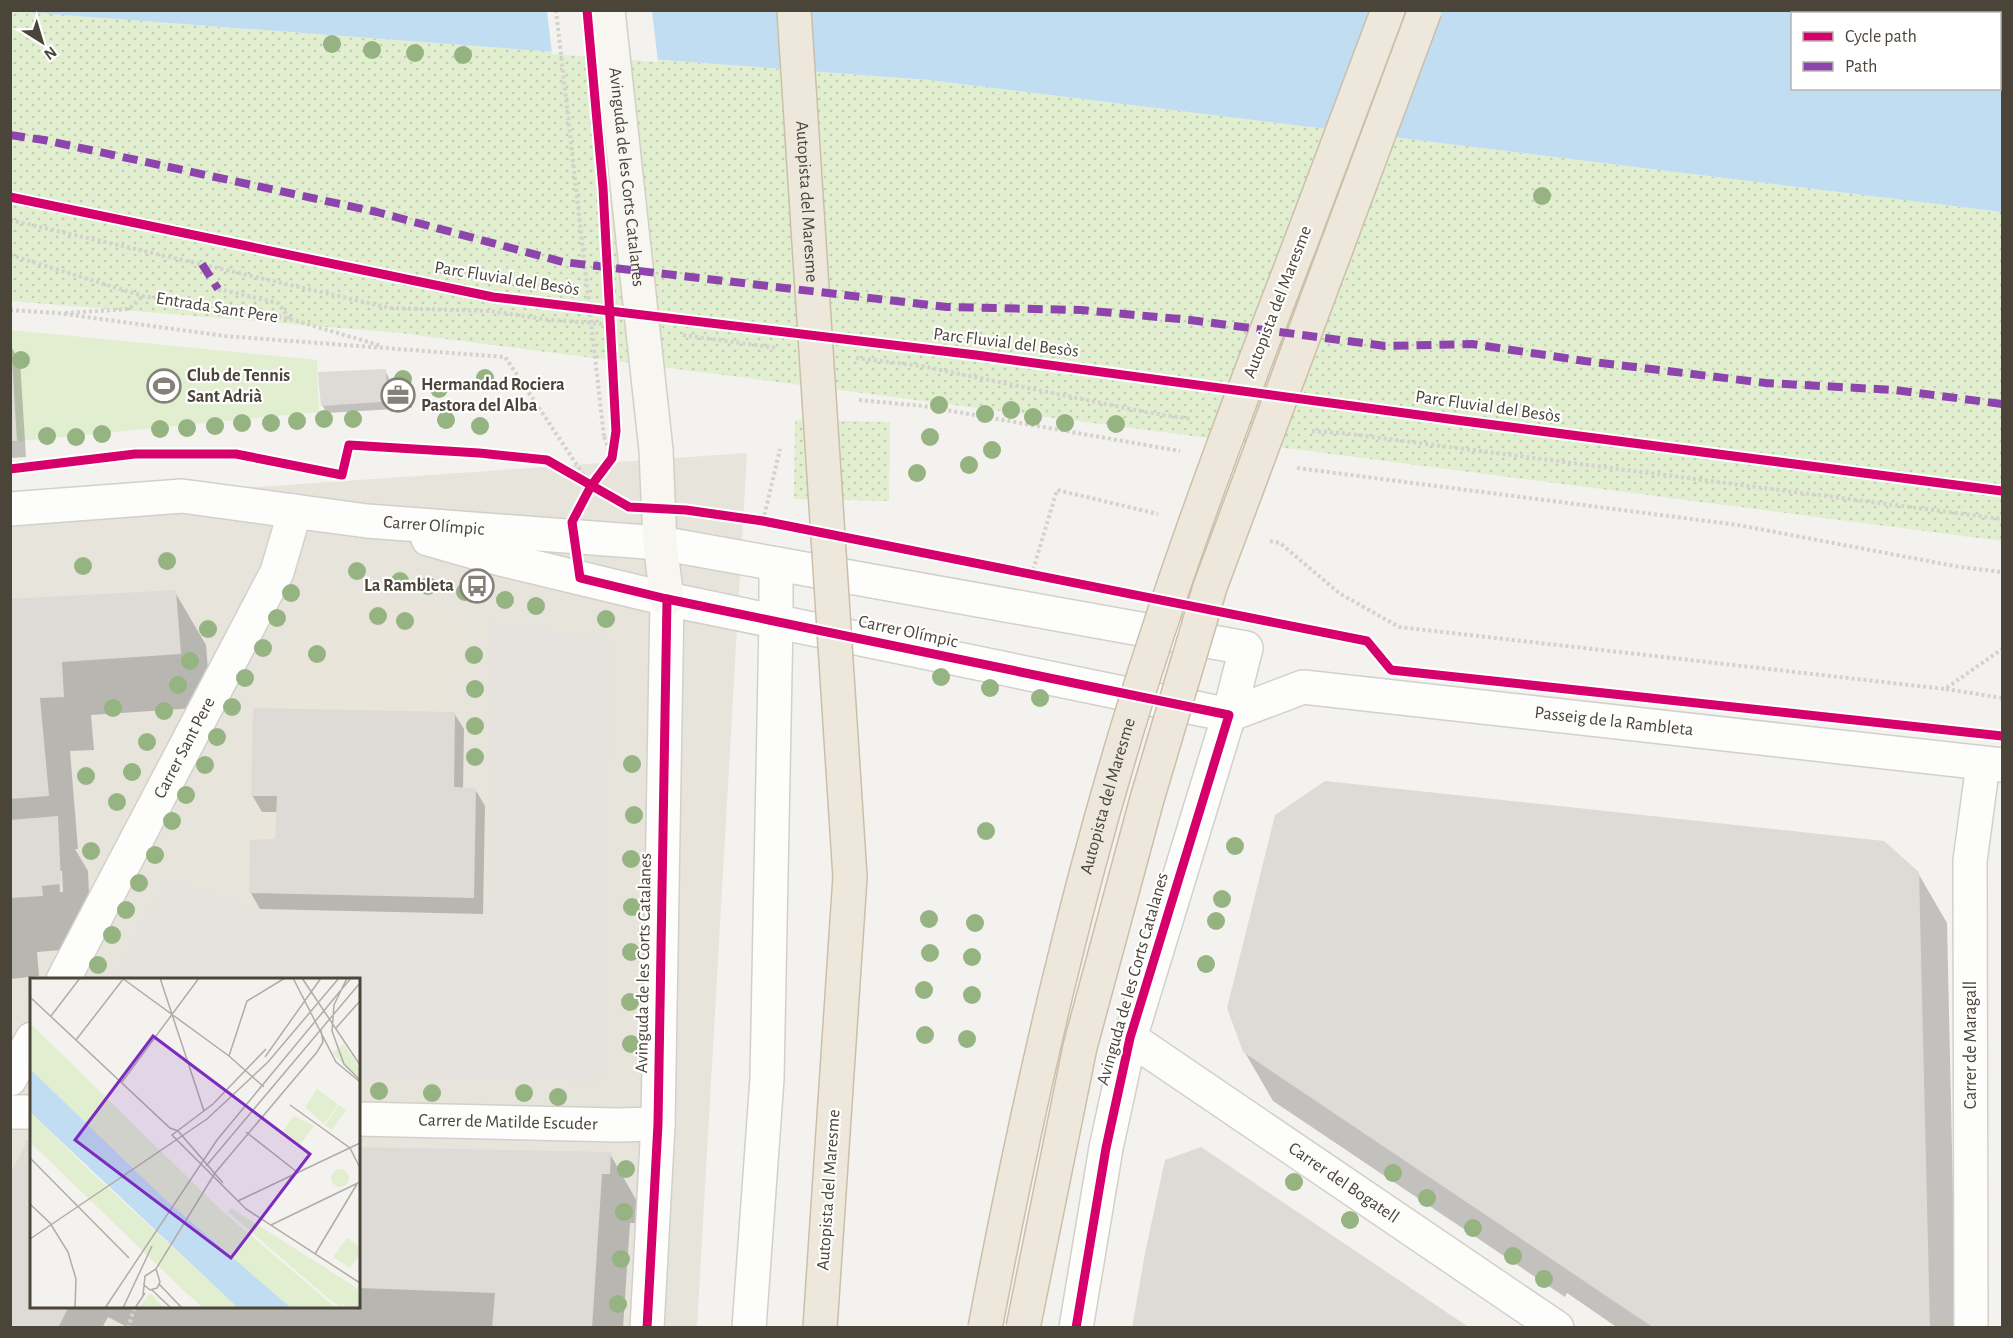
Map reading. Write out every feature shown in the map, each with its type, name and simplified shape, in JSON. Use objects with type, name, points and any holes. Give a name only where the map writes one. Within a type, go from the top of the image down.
[{"type":"highway","name":"Autopista del Maresme","points":[[794,10],[849,877],[820,1328]]},
{"type":"highway","name":"Autopista del Maresme","points":[[985,1328],[1007,1208],[1055,991],[1083,881],[1155,641],[1227,435],[1388,10]]},
{"type":"highway","points":[[1023,1328],[1080,1047],[1147,799],[1210,587],[1425,10]]},
{"type":"highway","points":[[1115,773],[1192,651]]},
{"type":"street","name":"Avinguda de les Corts Catalanes","points":[[608,10],[656,450],[660,543],[667,599],[658,1124],[647,1328]]},
{"type":"street","name":"Carrer Olímpic","points":[[10,509],[182,496],[367,521],[660,543],[1246,648]]},
{"type":"street","name":"Carrer Sant Pere","points":[[64,978],[278,572],[295,511]]},
{"type":"street","name":"Carrer Olímpic","points":[[367,521],[484,555],[667,599],[1229,715]]},
{"type":"street","points":[[749,1328],[767,1079],[776,564]]},
{"type":"street","name":"Avinguda de les Corts Catalanes","points":[[1076,1328],[1106,1148],[1130,1038],[1229,715],[1246,648]]},
{"type":"street","name":"Passeig de la Rambleta","points":[[1229,715],[1303,687],[1993,765]]},
{"type":"street","name":"Carrer de Maragall","points":[[1971,1328],[1970,861],[1993,765]]},
{"type":"street","name":"Carrer del Bogatell","points":[[1130,1038],[1557,1328]]},
{"type":"street","points":[[10,1079],[30,1043]]},
{"type":"street","points":[[10,1112],[30,1112]]},
{"type":"street","name":"Carrer de Matilde Escuder","points":[[360,1119],[605,1125],[658,1124]]},
{"type":"path","points":[[556,10],[612,458],[605,467]]},
{"type":"path","points":[[10,310],[57,313],[225,336],[506,357],[591,486]]},
{"type":"path","points":[[610,315],[611,326]]},
{"type":"path","points":[[679,335],[782,348]]},
{"type":"path","points":[[923,406],[1142,446]]},
{"type":"path","points":[[1304,430],[1354,434],[2002,519]]},
{"type":"path","points":[[1290,467],[1738,525],[1960,567],[2002,572]]},
{"type":"path","points":[[573,476],[591,486]]},
{"type":"path","points":[[591,486],[598,477]]},
{"type":"path","points":[[1031,574],[1057,490],[1168,517]]},
{"type":"path","points":[[751,519],[775,523]]},
{"type":"path","points":[[1269,541],[1280,543],[1339,593],[1399,627],[1945,689],[2002,698]]},
{"type":"path","points":[[1020,572],[1043,577]]},
{"type":"path","points":[[1945,689],[2002,648]]},
{"type":"path","points":[[128,1328],[134,1308]]},
{"type":"shaded area","points":[[747,453],[697,1327],[11,1328],[11,504]]},
{"type":"shaded area","points":[[318,582],[460,611],[455,787],[477,787],[474,898],[248,895],[252,708]]},
{"type":"shaded area","points":[[490,622],[612,639],[603,1082],[360,1078],[360,978],[112,978],[167,878],[250,906],[494,906]]},
{"type":"green space","points":[[10,11],[929,80],[2002,212],[2002,541],[401,333],[11,301]]},
{"type":"green space","name":"Club de Tennis Sant Adrià","points":[[11,330],[317,360],[319,412],[11,442]]},
{"type":"green space","points":[[795,420],[890,422],[889,501],[794,499]]},
{"type":"water","points":[[10,11],[2002,11],[2002,212],[929,80]]},
{"type":"pier","points":[[547,11],[652,11],[658,62],[552,54]]},
{"type":"building","points":[[10,360],[12,360],[17,441],[10,441]]},
{"type":"building","points":[[386,369],[387,389],[408,387],[409,400],[321,406],[318,372]]},
{"type":"building","points":[[176,590],[181,654],[62,662],[64,697],[40,698],[49,796],[10,799],[10,599]]},
{"type":"building","points":[[253,708],[455,712],[454,787],[476,788],[474,898],[249,893],[250,840],[275,839],[277,796],[251,796]]},
{"type":"building","points":[[1325,781],[1884,841],[1919,872],[1930,1328],[1654,1328],[1243,1052],[1227,1008],[1275,815]]},
{"type":"building","points":[[58,816],[61,884],[42,886],[43,896],[10,898],[10,820]]},
{"type":"building","points":[[25,1140],[30,1140],[30,1308],[68,1308],[58,1328],[10,1328],[10,1174],[25,1146]]},
{"type":"building","points":[[360,1147],[611,1152],[610,1174],[602,1174],[592,1328],[492,1328],[495,1293],[360,1288]]},
{"type":"building","points":[[1201,1147],[1470,1328],[1132,1328],[1165,1160]]},
{"type":"marked path","points":[[10,135],[44,140],[377,212],[563,262],[947,307],[1081,310],[1190,320],[1385,346],[1472,344],[1585,361],[1766,383],[1895,390],[2002,404]]},
{"type":"marked path","points":[[202,264],[218,289]]},
{"type":"cycle path","points":[[587,10],[603,188],[616,431],[612,458],[591,486],[572,522],[580,578],[667,599],[1229,715],[1130,1038],[1106,1148],[1076,1328]]},
{"type":"cycle path","name":"Parc Fluvial del Besòs","points":[[10,197],[493,297],[976,355],[2002,491]]},
{"type":"cycle path","points":[[10,469],[135,454],[236,454],[342,475],[349,445],[479,453],[547,460],[629,507],[686,510],[763,521],[1367,641],[1391,670],[2002,736]]},
{"type":"cycle path","points":[[647,1328],[658,1124],[667,599]]},
{"type":"place","name":"Club de Tennis Sant Adrià","points":[[164,386]]},
{"type":"place","name":"Hermandad Rociera Pastora del Alba","points":[[398,395]]},
{"type":"place","name":"La Rambleta","points":[[477,586]]}]
